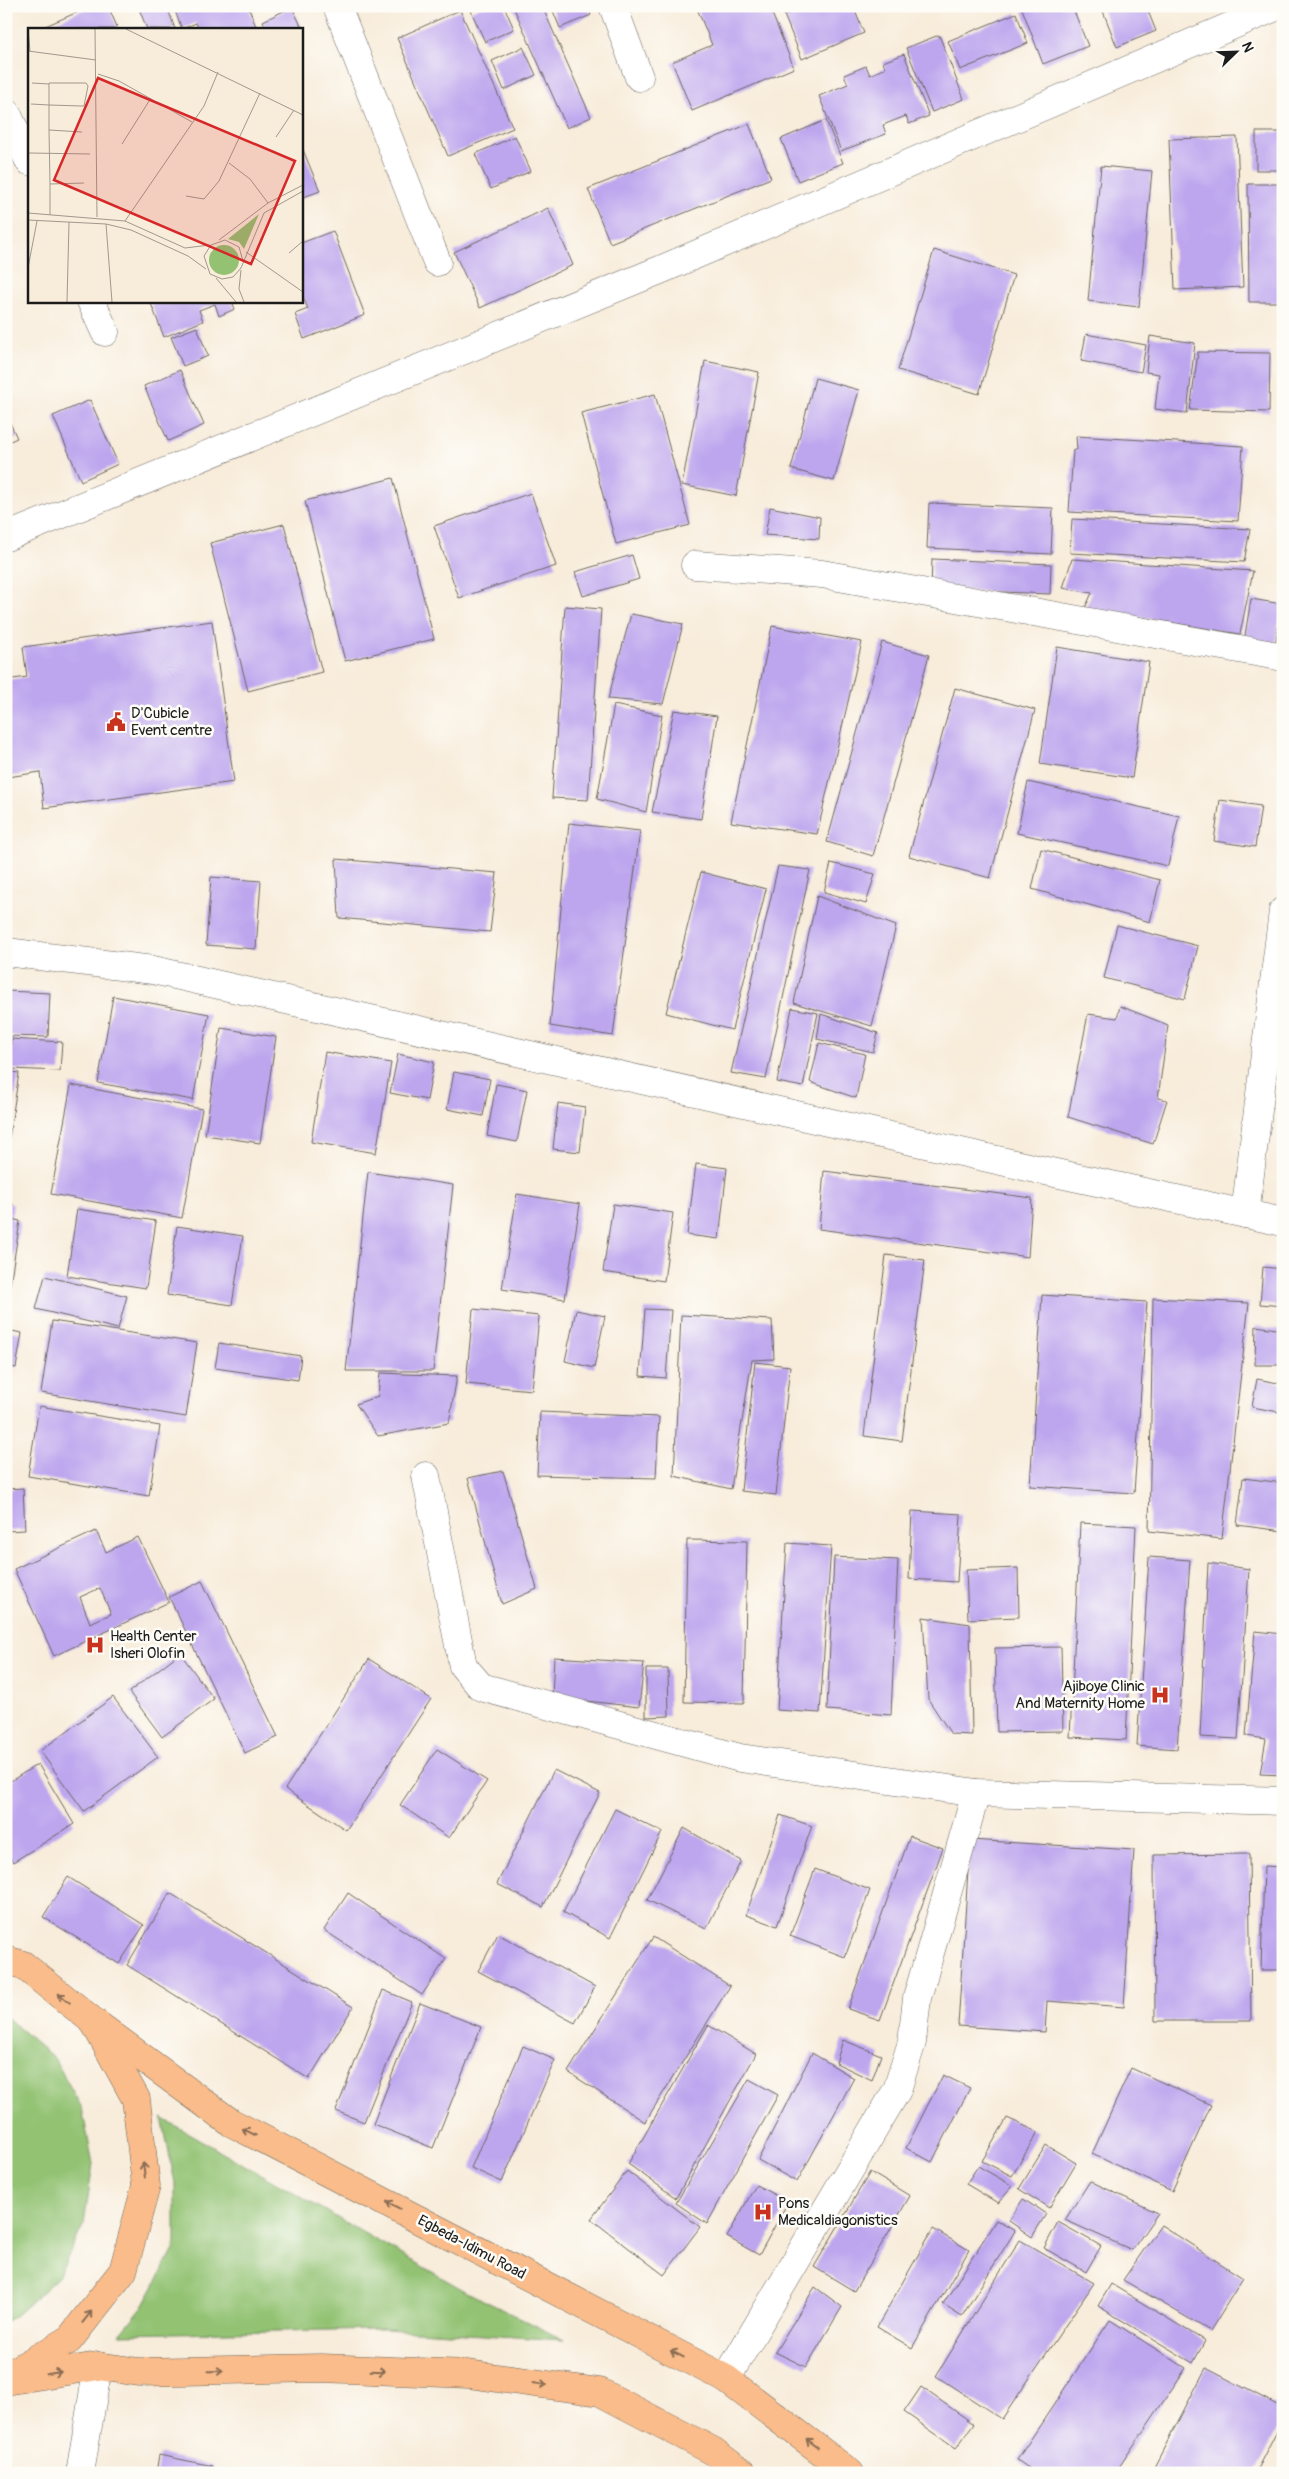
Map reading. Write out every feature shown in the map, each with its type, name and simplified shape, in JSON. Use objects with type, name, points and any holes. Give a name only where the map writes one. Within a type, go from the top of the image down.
[{"type":"main road","name":"Egbeda-Idimu Road","points":[[12,1957],[94,2022],[230,2122],[726,2378],[850,2473]]},
{"type":"main road","points":[[6,2375],[69,2340],[123,2271],[146,2186],[136,2099],[94,2022]]},
{"type":"main road","points":[[6,2381],[98,2366],[139,2372],[321,2368],[468,2374],[600,2392],[713,2451],[742,2473]]},
{"type":"street","points":[[337,6],[437,262]]},
{"type":"street","points":[[613,6],[639,77]]},
{"type":"street","points":[[6,537],[660,270],[1278,6]]},
{"type":"street","points":[[6,111],[28,160]]},
{"type":"street","points":[[91,302],[105,332]]},
{"type":"street","points":[[695,565],[822,574],[1283,657]]},
{"type":"street","points":[[1245,1214],[1283,911]]},
{"type":"street","points":[[6,952],[154,970],[1032,1168],[1283,1222]]},
{"type":"street","points":[[426,1476],[464,1666],[481,1687],[740,1758],[976,1793],[1283,1801]]},
{"type":"street","points":[[726,2378],[897,2090],[912,2042],[917,1998],[976,1793]]},
{"type":"street","points":[[80,2473],[98,2366]]},
{"type":"green space","points":[[6,2017],[54,2058],[82,2108],[93,2164],[84,2224],[58,2277],[14,2317],[6,2321]]},
{"type":"green space","points":[[162,2118],[469,2293],[564,2340],[384,2329],[120,2334],[143,2306],[175,2248],[175,2183]]},
{"type":"building","points":[[92,6],[108,6],[118,28],[44,28]]},
{"type":"building","points":[[138,6],[167,6],[175,28],[147,28]]},
{"type":"building","points":[[173,6],[248,6],[257,28],[198,28],[196,23],[182,28]]},
{"type":"building","points":[[482,6],[504,6],[514,29],[485,42],[471,11]]},
{"type":"building","points":[[513,6],[542,6],[591,117],[567,128]]},
{"type":"building","points":[[551,6],[587,6],[591,15],[560,28]]},
{"type":"building","points":[[696,6],[769,6],[794,68],[692,111],[672,62],[712,45]]},
{"type":"building","points":[[807,6],[853,6],[864,33],[802,59],[784,15]]},
{"type":"building","points":[[1021,6],[1072,6],[1088,46],[1043,64]]},
{"type":"building","points":[[1101,6],[1146,6],[1156,31],[1117,47]]},
{"type":"building","points":[[292,7],[304,32],[302,33],[302,28],[266,28],[263,21]]},
{"type":"building","points":[[460,10],[513,128],[448,156],[397,38]]},
{"type":"building","points":[[1016,13],[1028,43],[960,70],[948,41]]},
{"type":"building","points":[[939,35],[964,99],[932,112],[906,48]]},
{"type":"building","points":[[523,47],[536,75],[504,90],[492,61]]},
{"type":"building","points":[[904,54],[929,116],[909,124],[906,116],[883,125],[886,134],[841,151],[819,96],[848,84],[844,75],[866,66],[870,75],[885,68],[883,62]]},
{"type":"building","points":[[826,120],[843,163],[798,181],[781,139]]},
{"type":"building","points":[[749,124],[771,178],[610,243],[588,189]]},
{"type":"building","points":[[1256,132],[1283,132],[1283,170],[1256,170]]},
{"type":"building","points":[[515,136],[531,171],[491,189],[475,154]]},
{"type":"building","points":[[1237,137],[1243,287],[1175,290],[1169,139]]},
{"type":"building","points":[[302,147],[320,191],[302,198]]},
{"type":"building","points":[[1101,166],[1152,171],[1139,307],[1088,301]]},
{"type":"building","points":[[1248,184],[1283,184],[1283,302],[1249,302]]},
{"type":"building","points":[[548,208],[573,265],[480,308],[454,252]]},
{"type":"building","points":[[333,231],[365,315],[304,339],[295,314],[308,309],[302,294],[302,243]]},
{"type":"building","points":[[934,250],[1014,275],[979,394],[898,370]]},
{"type":"building","points":[[150,302],[232,302],[235,309],[219,316],[215,304],[199,310],[203,321],[164,337]]},
{"type":"building","points":[[197,327],[208,356],[183,366],[171,337]]},
{"type":"building","points":[[1086,334],[1146,345],[1141,372],[1081,361]]},
{"type":"building","points":[[1150,336],[1195,343],[1187,413],[1155,409],[1159,374],[1146,372]]},
{"type":"building","points":[[1198,352],[1270,353],[1269,412],[1190,410]]},
{"type":"building","points":[[705,361],[759,372],[736,496],[682,485]]},
{"type":"building","points":[[180,370],[204,425],[168,441],[144,386]]},
{"type":"building","points":[[815,378],[859,390],[834,481],[791,469]]},
{"type":"building","points":[[655,394],[690,525],[616,544],[581,413]]},
{"type":"building","points":[[90,400],[118,464],[81,481],[53,416]]},
{"type":"building","points":[[6,414],[17,438],[6,443]]},
{"type":"building","points":[[1076,436],[1243,446],[1238,521],[1069,512],[1073,450],[1077,450]]},
{"type":"building","points":[[393,478],[434,639],[345,661],[305,501]]},
{"type":"building","points":[[531,493],[556,566],[459,598],[434,526]]},
{"type":"building","points":[[929,503],[1053,508],[1051,554],[927,548]]},
{"type":"building","points":[[770,507],[820,517],[819,539],[765,535]]},
{"type":"building","points":[[1072,519],[1250,529],[1244,562],[1070,553]]},
{"type":"building","points":[[284,524],[322,672],[248,691],[210,543]]},
{"type":"building","points":[[632,555],[639,579],[583,596],[575,572]]},
{"type":"building","points":[[932,559],[1051,564],[1050,594],[931,589]]},
{"type":"building","points":[[1072,559],[1253,571],[1240,634],[1085,608],[1092,593],[1063,588]]},
{"type":"building","points":[[1251,599],[1282,604],[1275,646],[1244,641]]},
{"type":"building","points":[[565,606],[601,609],[588,800],[552,798]]},
{"type":"building","points":[[631,614],[683,624],[663,704],[608,699]]},
{"type":"building","name":"D'Cubicle Event centre","points":[[212,621],[234,782],[44,808],[40,772],[8,777],[6,680],[27,677],[23,647]]},
{"type":"building","points":[[772,626],[862,642],[817,834],[731,822]]},
{"type":"building","points":[[882,642],[929,655],[873,856],[827,842]]},
{"type":"building","points":[[1057,647],[1149,662],[1132,778],[1040,764]]},
{"type":"building","points":[[955,688],[1035,710],[990,878],[909,856]]},
{"type":"building","points":[[614,705],[662,715],[646,812],[597,799]]},
{"type":"building","points":[[674,710],[717,716],[701,819],[652,812]]},
{"type":"building","points":[[1028,782],[1179,816],[1168,866],[1017,833]]},
{"type":"building","points":[[1220,800],[1261,806],[1255,847],[1214,841]]},
{"type":"building","points":[[569,823],[640,831],[613,1036],[550,1026]]},
{"type":"building","points":[[1041,849],[1160,880],[1150,922],[1032,889]]},
{"type":"building","points":[[336,859],[497,873],[490,932],[339,918]]},
{"type":"building","points":[[831,863],[875,874],[866,904],[824,892]]},
{"type":"building","points":[[778,866],[810,870],[766,1079],[731,1073]]},
{"type":"building","points":[[701,872],[766,889],[732,1030],[666,1013]]},
{"type":"building","points":[[211,877],[261,881],[256,949],[206,945]]},
{"type":"building","points":[[817,896],[896,926],[872,1026],[794,1003]]},
{"type":"building","points":[[1117,925],[1198,946],[1185,999],[1104,978]]},
{"type":"building","points":[[6,991],[50,993],[48,1037],[6,1036]]},
{"type":"building","points":[[113,996],[209,1014],[193,1100],[98,1083]]},
{"type":"building","points":[[1120,1006],[1168,1025],[1158,1098],[1167,1100],[1153,1144],[1068,1117],[1088,1014],[1117,1018]]},
{"type":"building","points":[[792,1008],[818,1013],[803,1087],[777,1082]]},
{"type":"building","points":[[821,1014],[878,1033],[873,1052],[817,1039]]},
{"type":"building","points":[[221,1028],[276,1037],[260,1143],[205,1135]]},
{"type":"building","points":[[11,1039],[62,1042],[60,1071],[10,1069]]},
{"type":"building","points":[[819,1043],[865,1054],[856,1098],[810,1082]]},
{"type":"building","points":[[325,1052],[391,1063],[376,1153],[311,1142]]},
{"type":"building","points":[[398,1054],[434,1062],[427,1100],[390,1093]]},
{"type":"building","points":[[6,1071],[19,1073],[7,1152],[6,1152]]},
{"type":"building","points":[[454,1072],[490,1079],[483,1116],[447,1109]]},
{"type":"building","points":[[496,1084],[527,1090],[517,1142],[487,1136]]},
{"type":"building","points":[[71,1085],[202,1109],[182,1218],[51,1194]]},
{"type":"building","points":[[558,1103],[585,1107],[580,1152],[553,1149]]},
{"type":"building","points":[[696,1164],[727,1168],[719,1239],[687,1235]]},
{"type":"building","points":[[824,1171],[1032,1198],[1028,1257],[819,1229]]},
{"type":"building","points":[[368,1172],[453,1185],[433,1371],[346,1371]]},
{"type":"building","points":[[517,1194],[580,1204],[565,1299],[502,1289]]},
{"type":"building","points":[[6,1203],[13,1204],[11,1219],[20,1221],[7,1304]]},
{"type":"building","points":[[613,1204],[673,1213],[664,1281],[603,1272]]},
{"type":"building","points":[[77,1209],[156,1221],[146,1288],[67,1276]]},
{"type":"building","points":[[177,1226],[243,1236],[232,1305],[167,1295]]},
{"type":"building","points":[[886,1255],[925,1260],[902,1441],[864,1436]]},
{"type":"building","points":[[1263,1267],[1283,1269],[1283,1306],[1260,1304]]},
{"type":"building","points":[[45,1276],[127,1296],[118,1329],[36,1309]]},
{"type":"building","points":[[1042,1295],[1147,1302],[1134,1493],[1030,1486]]},
{"type":"building","points":[[1153,1298],[1249,1303],[1222,1539],[1149,1531]]},
{"type":"building","points":[[473,1309],[539,1316],[532,1390],[466,1384]]},
{"type":"building","points":[[645,1309],[671,1310],[666,1378],[640,1376]]},
{"type":"building","points":[[576,1310],[605,1316],[594,1368],[565,1361]]},
{"type":"building","points":[[681,1315],[772,1320],[774,1359],[752,1360],[731,1489],[674,1476]]},
{"type":"building","points":[[52,1321],[197,1343],[186,1417],[41,1393]]},
{"type":"building","points":[[1256,1326],[1283,1330],[1281,1365],[1255,1365]]},
{"type":"building","points":[[6,1330],[22,1333],[16,1368],[6,1366]]},
{"type":"building","points":[[219,1343],[301,1356],[298,1380],[215,1368]]},
{"type":"building","points":[[755,1362],[790,1366],[776,1495],[741,1491]]},
{"type":"building","points":[[380,1373],[457,1376],[449,1423],[378,1436],[356,1404],[378,1396]]},
{"type":"building","points":[[1257,1379],[1283,1384],[1279,1412],[1252,1407]]},
{"type":"building","points":[[39,1406],[160,1426],[149,1496],[28,1476]]},
{"type":"building","points":[[540,1412],[659,1417],[656,1478],[537,1475]]},
{"type":"building","points":[[503,1471],[537,1589],[502,1604],[468,1478]]},
{"type":"building","points":[[1243,1478],[1283,1483],[1283,1531],[1237,1525]]},
{"type":"building","points":[[23,1488],[25,1530],[6,1531],[6,1489]]},
{"type":"building","points":[[912,1511],[961,1514],[957,1582],[909,1579]]},
{"type":"building","points":[[1080,1523],[1136,1526],[1126,1740],[1070,1737]]},
{"type":"building","points":[[96,1531],[106,1552],[138,1537],[169,1602],[54,1656],[14,1569]],"holes":[[[100,1588],[111,1614],[90,1623],[80,1597]]]},
{"type":"building","points":[[687,1540],[747,1541],[744,1703],[684,1702]]},
{"type":"building","points":[[787,1543],[831,1546],[820,1713],[777,1710]]},
{"type":"building","points":[[834,1557],[898,1560],[891,1715],[827,1710]]},
{"type":"building","points":[[1149,1557],[1190,1560],[1177,1749],[1137,1746]]},
{"type":"building","points":[[1208,1563],[1249,1569],[1238,1739],[1200,1737]]},
{"type":"building","points":[[1018,1568],[1019,1617],[968,1619],[966,1570]]},
{"type":"building","points":[[202,1581],[278,1737],[245,1753],[169,1597]]},
{"type":"building","points":[[923,1617],[970,1624],[972,1735],[951,1734],[928,1699]]},
{"type":"building","points":[[1255,1631],[1283,1634],[1283,1775],[1260,1774],[1266,1739],[1246,1736]]},
{"type":"building","points":[[1061,1647],[1063,1731],[997,1732],[995,1648]]},
{"type":"building","points":[[180,1653],[214,1699],[162,1737],[129,1692]]},
{"type":"building","points":[[554,1657],[644,1663],[639,1707],[552,1697]]},
{"type":"building","points":[[369,1659],[431,1699],[346,1830],[285,1789]]},
{"type":"building","points":[[646,1669],[668,1669],[669,1716],[646,1717]]},
{"type":"building","points":[[113,1697],[158,1757],[84,1811],[40,1751]]},
{"type":"building","points":[[437,1749],[487,1781],[449,1838],[400,1805]]},
{"type":"building","points":[[38,1764],[74,1824],[13,1862],[6,1851],[6,1784]]},
{"type":"building","points":[[554,1770],[600,1793],[543,1907],[497,1884]]},
{"type":"building","points":[[615,1809],[662,1832],[610,1938],[563,1912]]},
{"type":"building","points":[[780,1815],[812,1826],[777,1926],[746,1915]]},
{"type":"building","points":[[684,1828],[741,1861],[706,1929],[647,1900]]},
{"type":"building","points":[[910,1836],[943,1848],[880,2020],[848,2009]]},
{"type":"building","points":[[970,1840],[1134,1850],[1124,2007],[1047,2001],[1045,2032],[958,2026]]},
{"type":"building","points":[[1249,1854],[1251,2021],[1155,2021],[1154,1855]]},
{"type":"building","points":[[1264,1866],[1283,1867],[1283,1970],[1261,1970]]},
{"type":"building","points":[[815,1869],[870,1890],[845,1957],[790,1936]]},
{"type":"building","points":[[68,1877],[144,1925],[119,1964],[43,1917]]},
{"type":"building","points":[[170,1893],[353,2007],[309,2079],[127,1965]]},
{"type":"building","points":[[348,1893],[446,1959],[422,1995],[324,1930]]},
{"type":"building","points":[[498,1934],[595,1987],[575,2023],[478,1971]]},
{"type":"building","points":[[653,1937],[730,1986],[645,2122],[568,2072]]},
{"type":"building","points":[[383,1990],[412,2002],[364,2122],[336,2111]]},
{"type":"building","points":[[420,2003],[481,2027],[433,2148],[373,2124]]},
{"type":"building","points":[[708,2025],[756,2054],[676,2198],[628,2164]]},
{"type":"building","points":[[843,2040],[881,2055],[872,2080],[836,2063]]},
{"type":"building","points":[[523,2046],[555,2060],[502,2182],[471,2168]]},
{"type":"building","points":[[812,2053],[854,2078],[797,2182],[758,2160]]},
{"type":"building","points":[[1131,2068],[1211,2105],[1172,2191],[1092,2154]]},
{"type":"building","points":[[943,2075],[970,2088],[932,2162],[906,2148]]},
{"type":"building","points":[[749,2079],[778,2095],[707,2224],[676,2203]]},
{"type":"building","points":[[1007,2118],[1038,2132],[1012,2176],[982,2161]]},
{"type":"building","points":[[1046,2145],[1076,2163],[1049,2208],[1019,2189]]},
{"type":"building","points":[[978,2166],[1013,2186],[998,2203],[966,2184]]},
{"type":"building","points":[[627,2171],[700,2227],[664,2275],[591,2219]]},
{"type":"building","points":[[870,2172],[910,2196],[854,2291],[814,2267]]},
{"type":"building","points":[[1090,2181],[1158,2213],[1132,2250],[1065,2220]]},
{"type":"building","points":[[756,2185],[788,2202],[759,2255],[727,2237]]},
{"type":"building","points":[[1023,2199],[1046,2214],[1032,2237],[1009,2221]]},
{"type":"building","points":[[996,2220],[1015,2231],[962,2316],[943,2304]]},
{"type":"building","points":[[1058,2222],[1101,2246],[1086,2272],[1044,2248]]},
{"type":"building","points":[[1161,2225],[1243,2278],[1210,2331],[1123,2280]]},
{"type":"building","points":[[933,2229],[969,2250],[912,2348],[877,2327]]},
{"type":"building","points":[[1020,2240],[1094,2283],[1002,2419],[936,2376]]},
{"type":"building","points":[[1111,2284],[1205,2341],[1193,2363],[1098,2306]]},
{"type":"building","points":[[815,2287],[842,2307],[806,2367],[775,2352]]},
{"type":"building","points":[[1110,2320],[1186,2368],[1115,2473],[1036,2473],[1017,2460]]},
{"type":"building","points":[[1206,2368],[1283,2408],[1283,2419],[1255,2473],[1151,2473]]},
{"type":"building","points":[[921,2387],[974,2424],[956,2448],[904,2412]]},
{"type":"building","points":[[159,2455],[213,2466],[212,2473],[156,2473]]},
{"type":"place","name":"D'Cubicle Event centre","points":[[116,722]]},
{"type":"place","name":"Health Center Isheri Olofin","points":[[95,1645]]},
{"type":"place","name":"Ajiboye Clinic And Maternity Home","points":[[1160,1695]]},
{"type":"place","name":"Pons Medicaldiagonistics","points":[[763,2212]]}]
